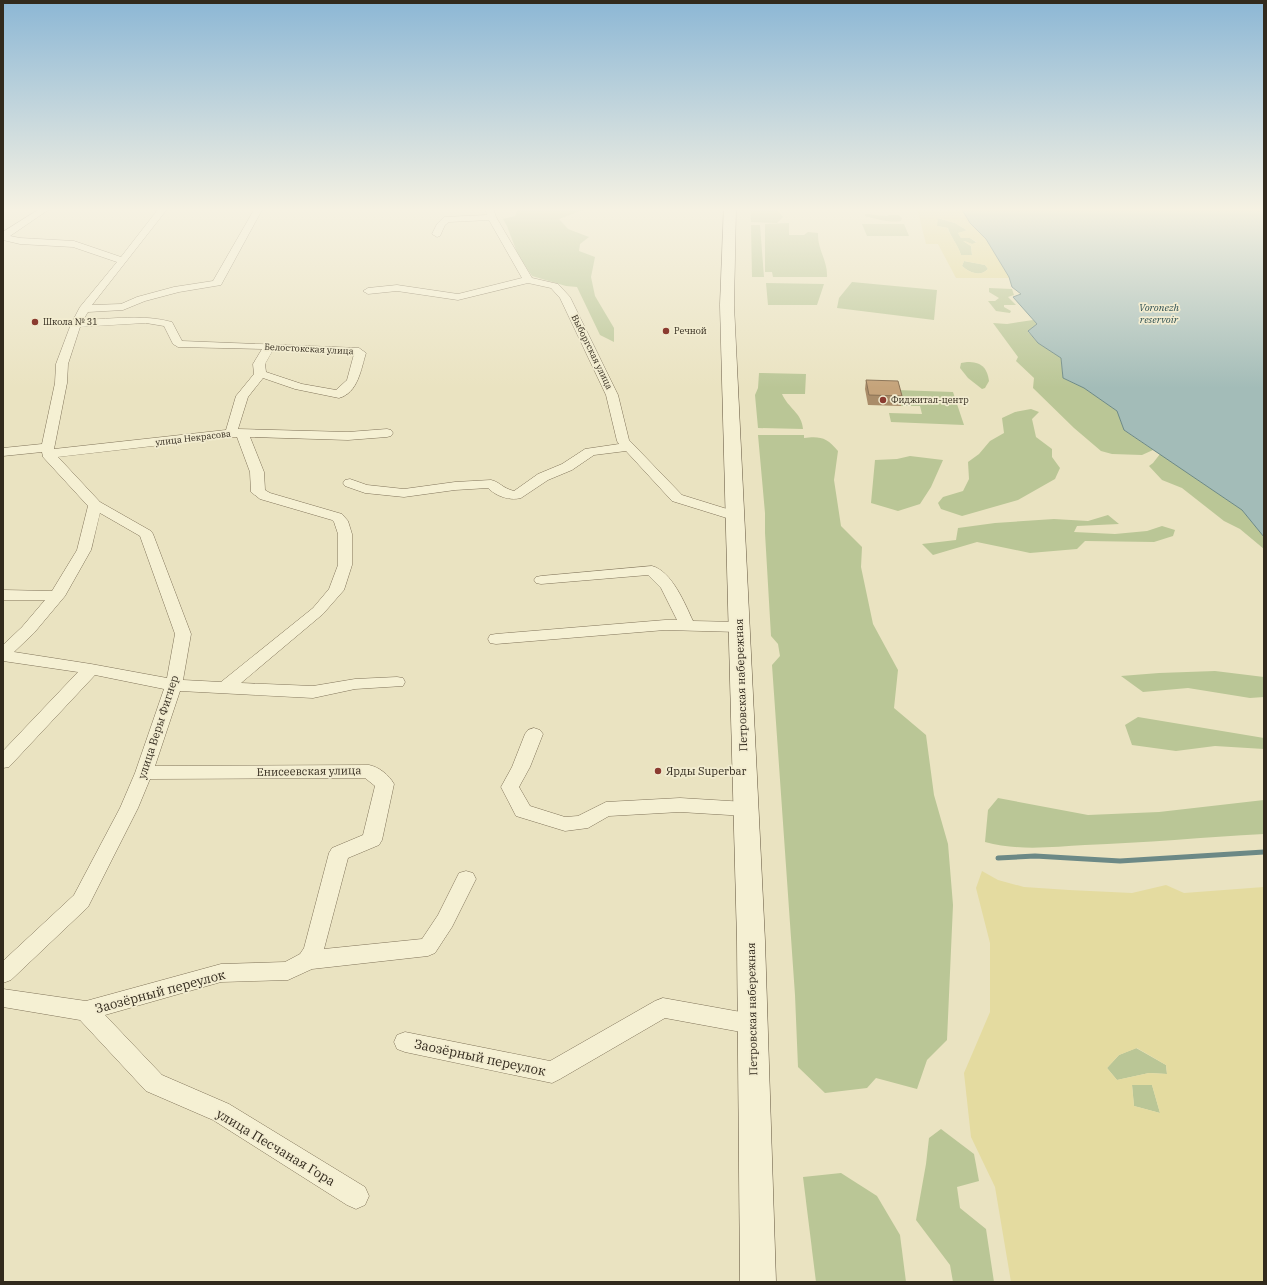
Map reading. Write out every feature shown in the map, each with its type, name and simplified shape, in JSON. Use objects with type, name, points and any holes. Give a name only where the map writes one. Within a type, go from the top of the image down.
[{"type":"main road","name":"Петровская набережная","points":[[728,268],[727,305],[746,809],[758,1282]]},
{"type":"street","points":[[48,451],[61,383],[62,364],[76,324],[84,309],[116,268]]},
{"type":"street","points":[[84,309],[123,307],[141,299],[178,289],[217,283],[225,268]]},
{"type":"street","points":[[368,291],[397,288],[458,297],[528,280],[521,268]]},
{"type":"street","name":"Выборгская улица","points":[[528,280],[554,286],[565,297],[612,395],[623,441],[628,447],[677,498],[735,516]]},
{"type":"street","name":"Белостокская улица","points":[[76,324],[146,320],[168,324],[178,344],[217,344],[355,350],[360,353],[352,381],[339,394],[299,387],[260,374]]},
{"type":"street","points":[[224,688],[318,611],[336,590],[345,565],[345,534],[342,520],[319,510],[265,496],[258,492],[257,472],[248,452],[236,433],[242,396],[260,374],[259,364],[269,347]]},
{"type":"street","name":"улица Некрасова","points":[[3,452],[48,451],[172,441],[236,433],[348,436],[387,433]]},
{"type":"street","points":[[350,483],[365,489],[404,493],[455,486],[491,484],[500,492],[516,495],[543,477],[567,467],[590,452],[628,447]]},
{"type":"street","name":"улица Веры Фигнер","points":[[3,974],[81,901],[129,808],[144,773],[174,685],[183,634],[146,534],[95,505],[48,451]]},
{"type":"street","points":[[3,655],[28,630],[57,596],[84,550],[95,505]]},
{"type":"street","points":[[541,580],[652,570],[668,586],[688,626]]},
{"type":"street","points":[[3,595],[57,596]]},
{"type":"street","points":[[496,639],[665,625],[739,627]]},
{"type":"street","points":[[3,655],[91,669],[174,685],[313,692],[355,684],[397,682]]},
{"type":"street","points":[[3,762],[91,669]]},
{"type":"street","points":[[534,734],[521,767],[510,787],[523,811],[565,824],[581,823],[606,809],[680,805],[746,809]]},
{"type":"street","name":"Енисеевская улица","points":[[144,773],[369,771],[385,784],[372,840],[339,853],[314,949],[308,960]]},
{"type":"street","name":"Заозёрный переулок","points":[[3,998],[86,1011],[221,972],[288,971],[308,960],[428,947],[445,921],[466,879]]},
{"type":"street","name":"Заозёрный переулок","points":[[405,1042],[552,1072],[663,1008],[752,1024]]},
{"type":"street","name":"улица Песчаная Гора","points":[[86,1011],[154,1083],[221,1112],[356,1196]]},
{"type":"green space","points":[[527,268],[593,268],[591,277],[595,296],[614,328],[614,342],[600,335],[577,287],[566,286],[532,276]]},
{"type":"green space","points":[[752,268],[763,268],[764,277],[752,277]]},
{"type":"green space","points":[[765,268],[826,268],[827,277],[773,277],[772,272],[765,272]]},
{"type":"green space","points":[[964,268],[988,269],[982,273],[968,271]]},
{"type":"green space","points":[[852,282],[937,290],[934,320],[837,308],[839,298]]},
{"type":"green space","points":[[766,283],[824,284],[817,305],[768,305]]},
{"type":"green space","points":[[989,288],[1012,289],[1014,295],[1008,297],[1016,305],[1004,305],[1004,307],[1011,311],[1010,313],[996,311],[988,301],[995,301],[999,298],[989,292]]},
{"type":"green space","points":[[1033,320],[1037,324],[1028,332],[1038,343],[1061,358],[1063,378],[1084,388],[1117,411],[1124,430],[1153,450],[1142,455],[1112,454],[1101,451],[1074,428],[1033,388],[1034,378],[1016,361],[1018,357],[993,323],[1007,324]]},
{"type":"green space","points":[[967,362],[980,364],[985,369],[989,381],[985,388],[982,389],[968,378],[960,368],[961,363]]},
{"type":"green space","points":[[759,373],[806,374],[805,394],[782,394],[800,419],[803,429],[758,428],[755,395],[758,388]]},
{"type":"green space","points":[[896,390],[953,392],[964,425],[891,422],[889,413],[922,414],[920,406],[901,406]]},
{"type":"green space","points":[[1031,409],[1039,412],[1032,419],[1036,437],[1052,449],[1052,457],[1060,468],[1055,479],[1018,500],[962,516],[941,509],[938,503],[943,497],[963,491],[969,479],[968,462],[979,454],[990,441],[1004,433],[1002,418],[1015,412]]},
{"type":"green space","points":[[758,435],[804,435],[804,438],[815,437],[827,441],[838,451],[834,480],[841,526],[862,547],[861,567],[873,624],[898,670],[894,708],[926,735],[934,795],[948,844],[953,905],[947,1040],[927,1060],[917,1089],[876,1078],[867,1088],[825,1093],[798,1067],[795,995],[772,665],[780,656],[778,644],[771,636],[765,513]]},
{"type":"green space","points":[[1160,454],[1242,510],[1264,537],[1264,549],[1240,529],[1224,521],[1182,488],[1162,480],[1149,466]]},
{"type":"green space","points":[[910,456],[943,460],[931,487],[920,504],[898,511],[871,503],[875,460],[897,459]]},
{"type":"green space","points":[[1108,515],[1119,524],[1077,526],[1074,532],[1115,534],[1147,531],[1162,526],[1175,530],[1173,536],[1154,542],[1085,541],[1077,549],[1030,553],[977,542],[933,555],[922,544],[956,540],[958,528],[995,523],[1054,519],[1088,521]]},
{"type":"green space","points":[[1215,671],[1264,677],[1264,697],[1250,698],[1188,688],[1143,692],[1121,676],[1159,673]]},
{"type":"green space","points":[[1138,717],[1264,738],[1264,749],[1215,746],[1176,751],[1132,745],[1125,725]]},
{"type":"green space","points":[[998,798],[1088,815],[1159,812],[1264,800],[1264,834],[1130,843],[1047,847],[1009,847],[985,842],[988,810]]},
{"type":"green space","points":[[1136,1048],[1166,1065],[1167,1074],[1149,1073],[1117,1080],[1107,1068],[1119,1055]]},
{"type":"green space","points":[[1132,1085],[1152,1085],[1160,1113],[1134,1106]]},
{"type":"green space","points":[[941,1129],[974,1154],[979,1181],[957,1187],[960,1208],[986,1229],[994,1282],[953,1282],[950,1265],[916,1220],[929,1138]]},
{"type":"green space","points":[[841,1173],[877,1196],[900,1235],[906,1282],[816,1282],[803,1177]]},
{"type":"sand","points":[[951,268],[964,268],[975,273],[982,273],[988,269],[987,268],[1004,268],[1010,278],[956,278]]},
{"type":"sand","points":[[982,871],[998,880],[1024,887],[1069,890],[1132,893],[1166,885],[1184,893],[1264,887],[1264,1282],[1011,1282],[995,1187],[971,1137],[964,1073],[990,1012],[990,943],[976,888]],"holes":[[[1137,1048],[1166,1065],[1167,1074],[1149,1073],[1117,1080],[1107,1068],[1119,1055]],[[1132,1085],[1152,1085],[1160,1113],[1134,1106]]]},
{"type":"water","name":"Voronezh reservoir","points":[[1004,268],[1264,268],[1264,537],[1242,510],[1124,430],[1117,411],[1084,388],[1063,378],[1061,358],[1038,343],[1028,331],[1037,324],[1013,297],[1021,294],[1012,287],[1009,277]]},
{"type":"building","points":[[866,380],[898,381],[902,396],[869,395]]},
{"type":"waterway","points":[[998,858],[1035,856],[1120,861],[1264,852]]},
{"type":"place","name":"Школа № 31","points":[[35,322]]},
{"type":"place","name":"Речной","points":[[666,331]]},
{"type":"place","name":"Фиджитал-центр","points":[[883,400]]},
{"type":"place","name":"Ярды Superbar","points":[[658,771]]}]
